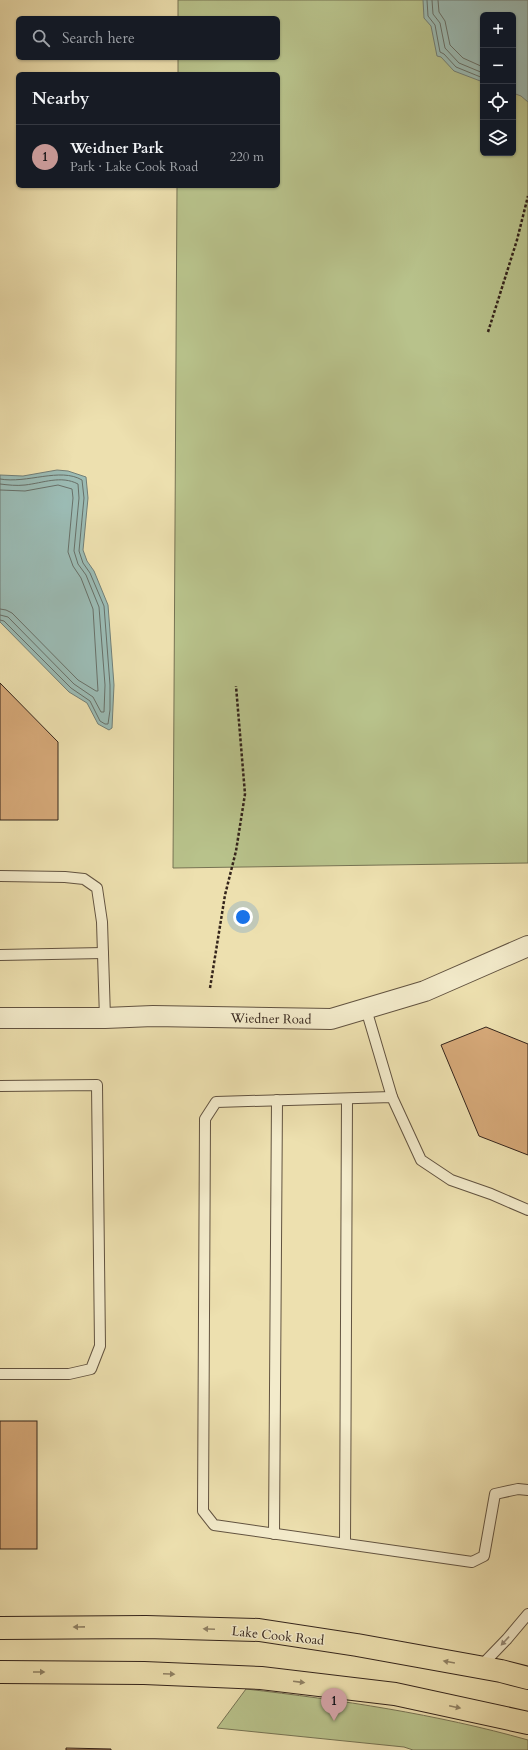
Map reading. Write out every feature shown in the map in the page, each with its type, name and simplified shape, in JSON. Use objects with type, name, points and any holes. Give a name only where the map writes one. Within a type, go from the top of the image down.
[{"type":"main road","name":"Lake Cook Road","points":[[0,1628],[146,1626],[259,1630],[357,1645],[480,1667],[528,1678]]},
{"type":"main road","points":[[0,1672],[144,1673],[261,1678],[395,1694],[528,1723]]},
{"type":"street","name":"Wiedner Road","points":[[0,1018],[105,1018],[153,1016],[331,1020],[425,991],[528,946]]},
{"type":"lane","points":[[0,876],[64,877],[84,879],[97,888],[102,922],[105,1018]]},
{"type":"lane","points":[[0,955],[103,953]]},
{"type":"lane","points":[[366,1009],[392,1097],[421,1160],[450,1180],[491,1194],[528,1210]]},
{"type":"lane","points":[[0,1086],[97,1085],[100,1346],[91,1369],[68,1374],[0,1374]]},
{"type":"lane","points":[[392,1097],[216,1102],[205,1119],[203,1511],[214,1525],[472,1562],[484,1556],[495,1494],[518,1489],[528,1490]]},
{"type":"lane","points":[[345,1543],[347,1099]]},
{"type":"lane","points":[[274,1534],[277,1100]]},
{"type":"lane","points":[[480,1667],[507,1639],[528,1614]]},
{"type":"path","points":[[488,332],[528,196]]},
{"type":"path","points":[[210,988],[225,895],[236,851],[245,794],[236,686]]},
{"type":"green space","points":[[178,0],[528,0],[528,863],[173,868],[177,188],[280,188],[280,72],[178,72],[178,60],[280,60],[280,16],[178,16]]},
{"type":"green space","points":[[246,1689],[353,1703],[423,1715],[528,1740],[528,1750],[413,1750],[404,1747],[217,1728]]},
{"type":"water","points":[[423,0],[528,0],[528,102],[516,94],[516,12],[480,12],[480,81],[454,71],[441,57],[437,56],[431,26],[424,18]]},
{"type":"water","points":[[57,470],[68,471],[86,477],[88,498],[83,550],[87,561],[94,571],[108,605],[114,685],[112,728],[109,730],[98,724],[87,703],[69,692],[0,622],[0,475],[23,476]]},
{"type":"building","points":[[0,683],[58,742],[58,820],[0,820]]},
{"type":"building","points":[[486,1027],[528,1044],[528,1155],[479,1136],[441,1045]]},
{"type":"building","points":[[0,1421],[37,1421],[37,1549],[0,1549]]},
{"type":"building","points":[[66,1748],[111,1749],[111,1750],[66,1750]]},
{"type":"place","name":"Weidner Park","points":[[334,1721]]}]
